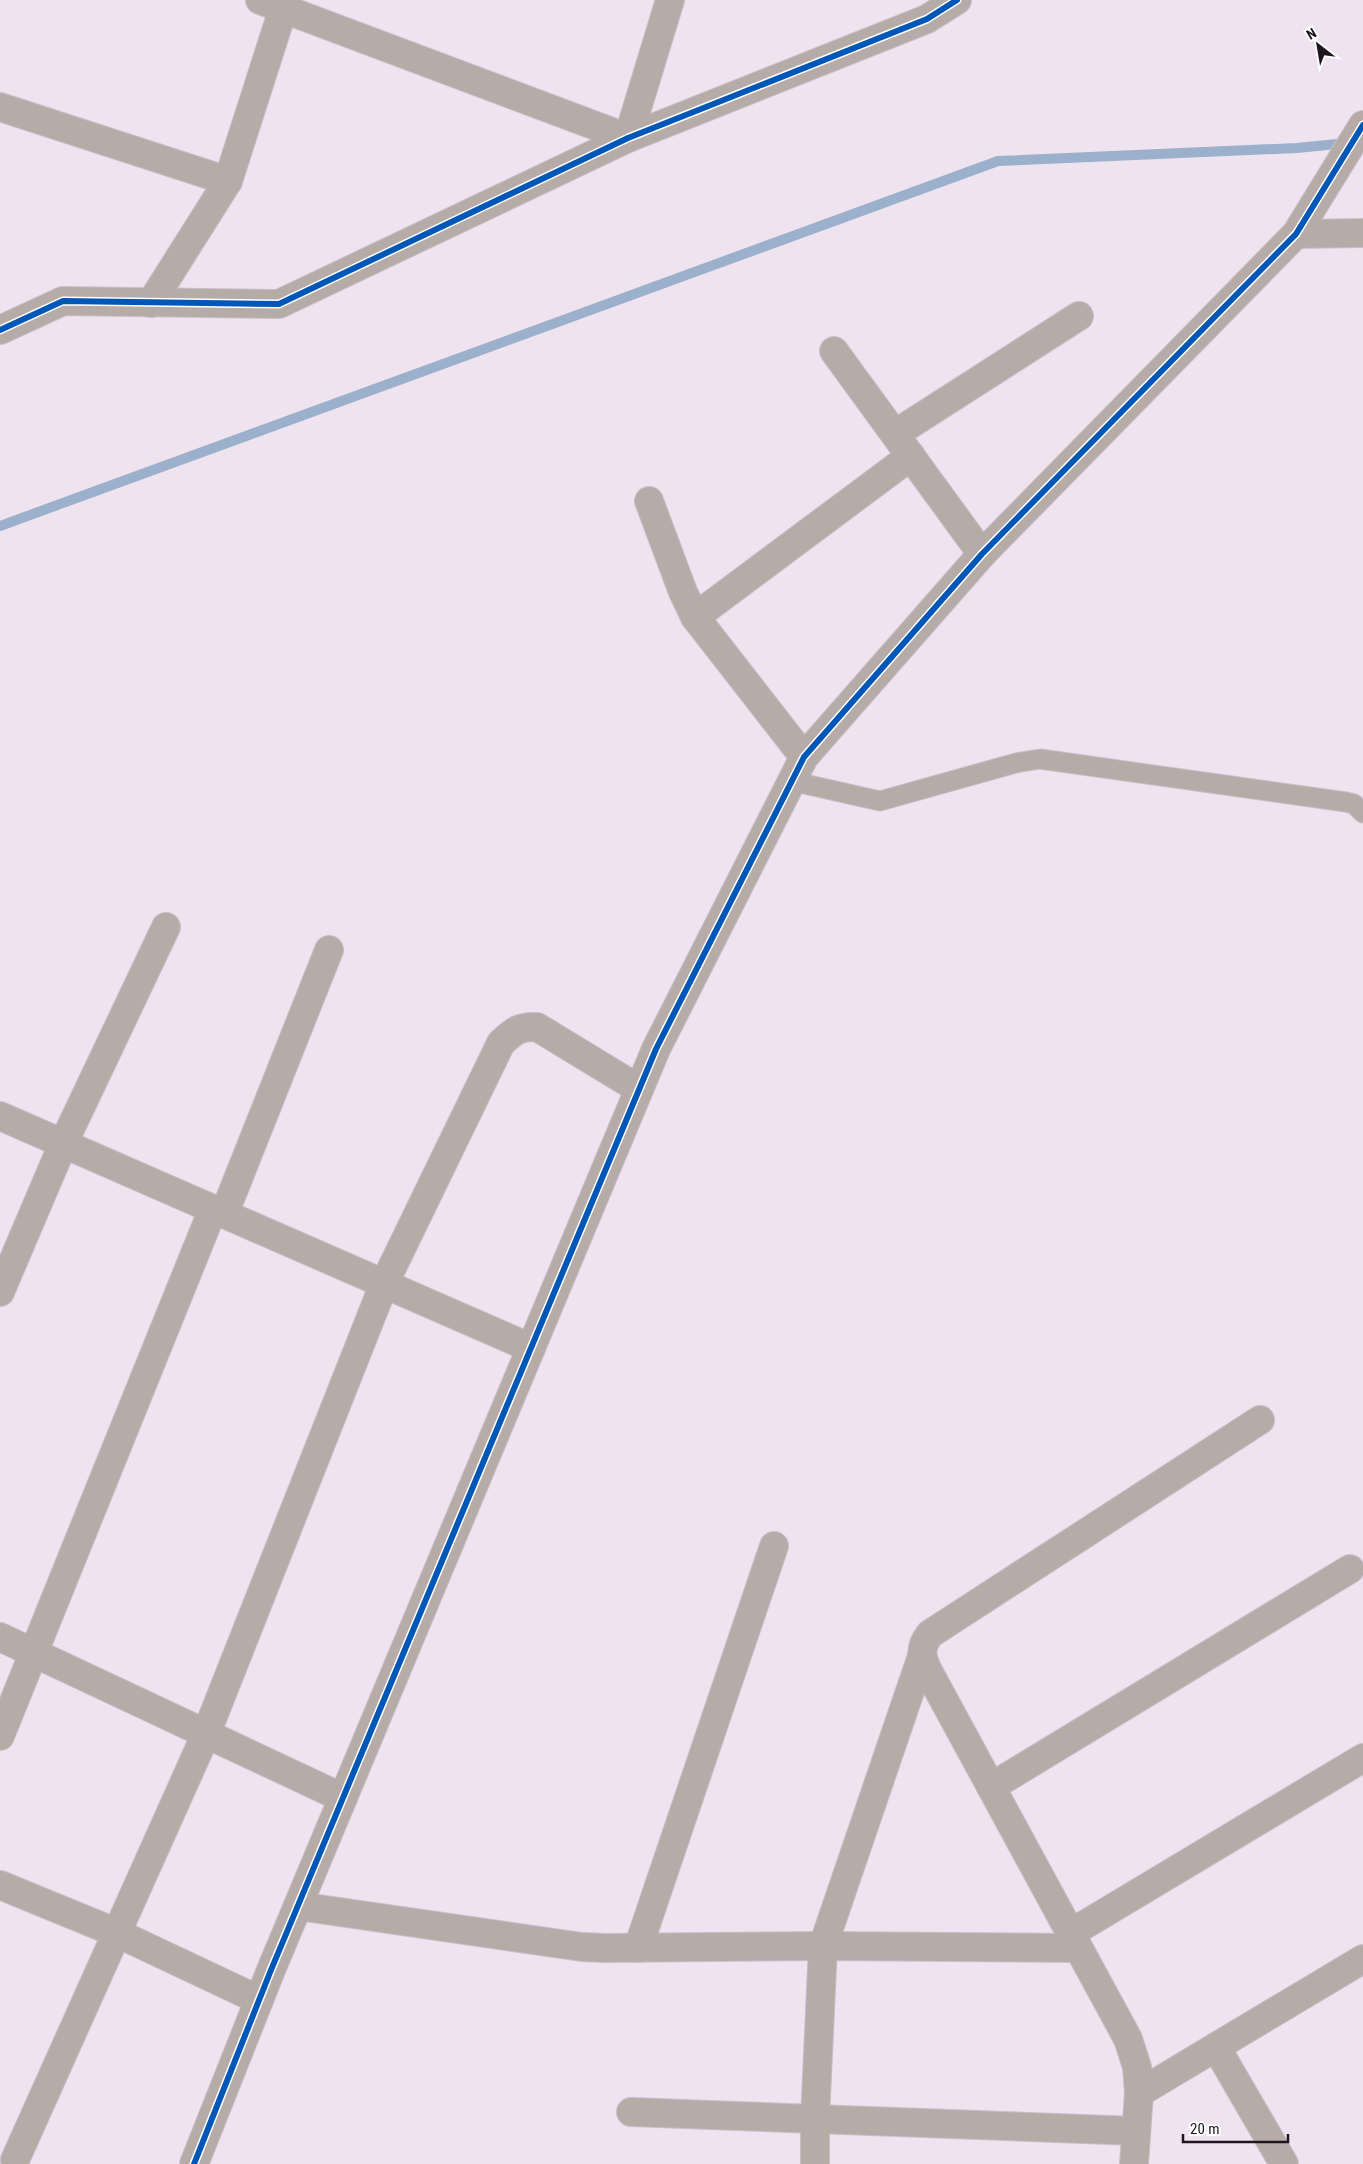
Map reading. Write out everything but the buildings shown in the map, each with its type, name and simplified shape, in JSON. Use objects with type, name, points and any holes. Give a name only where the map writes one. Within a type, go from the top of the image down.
[{"type":"street","points":[[628,138],[670,0]]},
{"type":"street","points":[[0,330],[63,301],[279,304],[628,138],[927,18],[957,0]]},
{"type":"street","points":[[152,303],[228,181],[276,3],[628,138]]},
{"type":"street","points":[[0,107],[228,181]]},
{"type":"street","points":[[194,2164],[259,2000],[656,1049],[804,756],[982,554],[1296,234],[1363,125]]},
{"type":"street","points":[[1296,234],[1363,233]]},
{"type":"street","points":[[894,434],[1079,316]]},
{"type":"street","points":[[834,351],[982,554]]},
{"type":"street","points":[[695,616],[911,456]]},
{"type":"street","points":[[649,501],[683,592],[695,616],[804,756]]},
{"type":"street","points":[[0,1292],[63,1144],[166,926]]},
{"type":"street","points":[[0,1736],[329,950]]},
{"type":"street","points":[[13,2159],[206,1734],[384,1284],[501,1043],[511,1033],[523,1027],[537,1027],[639,1089]]},
{"type":"street","points":[[0,1116],[531,1348]]},
{"type":"street","points":[[815,2164],[815,2119],[824,1946],[922,1656],[923,1643],[930,1634],[1260,1420]]},
{"type":"street","points":[[638,1948],[774,1546]]},
{"type":"street","points":[[990,1787],[1350,1569]]},
{"type":"street","points":[[0,1637],[343,1798]]},
{"type":"street","points":[[922,1656],[990,1787],[1128,2038],[1137,2067],[1139,2093],[1134,2164]]},
{"type":"street","points":[[298,1906],[582,1946],[638,1948],[1074,1941],[1363,1758]]},
{"type":"street","points":[[0,1885],[117,1933],[259,2000]]},
{"type":"street","points":[[1139,2093],[1361,1965]]},
{"type":"street","points":[[1216,2047],[1284,2164]]},
{"type":"street","points":[[631,2112],[1136,2131]]},
{"type":"lane","points":[[791,781],[880,801],[1016,763],[1040,759],[1346,802],[1354,804],[1363,812]]},
{"type":"waterway","points":[[0,526],[998,161],[1297,148],[1347,143]]},
{"type":"cycle path","points":[[0,330],[63,301],[279,304],[628,138],[927,19],[957,0]]},
{"type":"cycle path","points":[[194,2164],[271,1970],[656,1049],[804,757],[982,554],[1296,234],[1363,125]]}]
